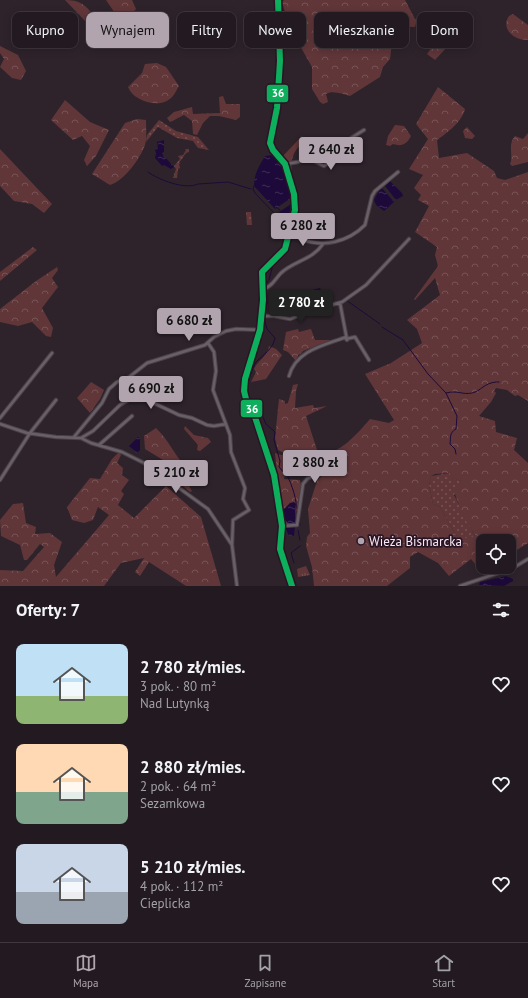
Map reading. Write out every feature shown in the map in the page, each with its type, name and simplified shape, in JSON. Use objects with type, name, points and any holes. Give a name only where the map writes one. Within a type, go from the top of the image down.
[{"type":"street","points":[[278,0],[279,67],[277,108],[270,143],[273,150],[285,164],[295,200],[295,210],[285,249],[262,272],[263,290],[260,330],[245,379],[244,391],[246,399],[253,411],[274,475],[282,526],[280,549],[292,586]]},
{"type":"street","points":[[285,164],[298,162],[308,158],[324,166],[334,159],[348,140],[364,130]]},
{"type":"street","points":[[290,232],[303,240],[323,244],[340,241],[363,228],[368,220],[370,202],[375,190],[398,172]]},
{"type":"street","points":[[262,316],[274,316],[290,319],[313,310],[340,303],[366,285],[409,239]]},
{"type":"street","points":[[263,290],[285,270],[308,258],[323,244]]},
{"type":"street","points":[[340,303],[346,339]]},
{"type":"street","points":[[74,437],[102,403],[106,392],[113,385],[128,378],[147,363],[208,344],[216,335],[228,330],[260,330]]},
{"type":"street","points":[[289,376],[293,366],[304,354],[353,336],[356,338],[369,360]]},
{"type":"street","points":[[208,344],[214,354],[216,372],[213,390],[231,438],[233,458],[245,488],[243,499],[249,510],[233,520],[232,545],[237,586]]},
{"type":"street","points":[[0,418],[52,354]]},
{"type":"street","points":[[81,438],[93,431],[120,405],[135,396],[141,397],[178,415],[192,418],[207,425],[214,426],[226,424]]},
{"type":"street","points":[[0,480],[30,433],[56,400]]},
{"type":"street","points":[[99,445],[132,416]]},
{"type":"street","points":[[0,424],[30,433],[81,438],[122,452],[170,476],[179,488],[208,509],[232,545]]},
{"type":"street","points":[[282,526],[297,525],[303,484],[307,479],[320,472]]},
{"type":"street","points":[[460,586],[513,568],[528,559]]},
{"type":"green space","points":[[65,0],[78,2],[88,9],[90,12],[86,12],[86,22]]},
{"type":"green space","points":[[106,0],[132,0],[136,9],[133,12],[114,12]]},
{"type":"green space","points":[[284,0],[405,0],[415,19],[417,19],[417,23],[415,27],[409,27],[409,12],[314,12],[314,48],[391,48],[390,59],[383,67],[380,77],[350,96],[334,92],[328,93],[326,94],[328,102],[323,104],[320,102],[312,89],[312,67],[301,48],[306,48],[306,12],[285,12],[282,2]]},
{"type":"green space","points":[[513,14],[528,25],[528,40],[523,40],[514,36],[508,30],[506,25],[507,21],[509,16]]},
{"type":"green space","points":[[0,46],[18,55],[26,71],[21,80],[12,78],[0,67],[4,59],[0,53]]},
{"type":"green space","points":[[431,48],[446,48],[435,60],[427,54]]},
{"type":"green space","points":[[157,63],[166,67],[179,86],[173,96],[167,101],[154,103],[141,100],[131,92],[128,87],[142,73],[145,64]]},
{"type":"green space","points":[[438,87],[465,109],[457,123],[437,140],[439,158],[467,153],[494,171],[497,178],[505,180],[528,172],[528,401],[518,395],[515,396],[507,390],[496,388],[494,391],[496,393],[491,402],[479,416],[495,421],[496,432],[517,438],[514,450],[528,463],[528,543],[516,551],[516,534],[476,534],[476,565],[471,559],[449,576],[438,563],[418,552],[410,557],[410,568],[387,586],[314,586],[312,567],[306,546],[307,537],[310,533],[308,509],[317,481],[325,472],[278,450],[275,438],[279,399],[285,401],[285,404],[288,403],[293,385],[298,384],[295,408],[313,405],[314,408],[327,406],[306,416],[319,456],[335,451],[348,442],[370,419],[389,423],[394,420],[365,374],[391,363],[422,343],[417,329],[407,320],[440,295],[435,278],[415,300],[414,299],[438,266],[435,255],[437,247],[415,232],[429,206],[418,200],[421,195],[414,188],[423,175],[409,169],[428,139],[416,124]],"holes":[[[450,473],[450,478],[462,481],[457,489],[453,489],[464,518],[475,535],[459,540],[440,507],[433,504],[429,485],[431,476],[435,474]]]},
{"type":"green space","points":[[223,96],[226,104],[240,104],[240,117],[236,120],[219,116],[210,116],[203,123],[197,135],[193,134],[192,121],[184,115],[170,122],[167,118],[174,112],[192,107],[193,114],[220,113],[219,97]]},
{"type":"green space","points":[[65,100],[90,122],[109,130],[96,156],[87,166],[84,160],[90,146],[82,136],[73,140],[51,120]]},
{"type":"green space","points":[[137,119],[146,120],[145,145],[131,169],[121,179],[110,185],[92,174],[125,123]]},
{"type":"green space","points":[[159,120],[176,131],[198,137],[209,150],[198,148],[193,141],[177,138],[158,127],[146,142],[147,135]]},
{"type":"green space","points":[[395,125],[404,126],[411,136],[404,144],[393,144],[390,146],[386,145],[388,136]]},
{"type":"green space","points":[[467,127],[475,136],[472,139],[465,138],[463,131]]},
{"type":"green space","points":[[528,133],[528,162],[512,166],[510,164],[511,143],[515,136],[523,139]]},
{"type":"green space","points":[[302,136],[303,142],[293,156],[291,164],[292,174],[290,175],[282,157]]},
{"type":"green space","points":[[0,149],[52,204],[44,213],[32,204],[14,201],[0,186]]},
{"type":"green space","points":[[185,149],[189,149],[189,152],[186,153],[179,163],[181,164],[179,164],[180,168],[178,169],[177,178],[173,178],[176,169],[174,166],[180,159],[178,156],[183,155],[186,150]]},
{"type":"green space","points":[[246,212],[251,212],[252,225],[247,225]]},
{"type":"green space","points":[[33,247],[37,250],[0,281],[0,272]]},
{"type":"green space","points":[[57,267],[58,270],[52,278],[58,287],[42,308],[53,328],[51,337],[46,336],[32,322],[18,326],[0,322],[0,309]]},
{"type":"green space","points":[[298,329],[299,332],[311,329],[315,340],[331,340],[303,351],[298,355],[296,361],[288,352],[283,350],[286,332]]},
{"type":"green space","points":[[269,346],[276,349],[282,355],[266,379],[251,382],[256,372],[254,369],[267,353]]},
{"type":"green space","points":[[91,382],[104,390],[100,399],[90,413],[77,398]]},
{"type":"green space","points":[[185,426],[194,435],[208,438],[211,442],[200,451],[197,450],[198,445],[184,429]]},
{"type":"green space","points":[[156,428],[186,467],[192,460],[194,462],[183,476],[192,491],[190,492],[176,480],[181,471],[145,449],[144,436]]},
{"type":"green space","points":[[119,452],[121,455],[117,463],[123,468],[122,475],[129,480],[121,491],[124,494],[118,505],[134,518],[166,486],[201,517],[221,586],[186,586],[149,562],[140,576],[135,572],[144,558],[121,563],[104,586],[0,586],[0,570],[23,571],[44,547],[40,544],[27,560],[24,560],[20,545],[1,536],[0,520],[13,504],[23,503],[26,523],[36,527],[35,534],[50,533],[62,542],[54,565],[56,577],[109,515],[98,507],[93,520],[84,523],[72,520],[67,507],[90,478],[100,479],[112,459]]},
{"type":"green space","points":[[275,453],[284,456],[286,469],[284,479],[300,480],[301,485],[295,524],[282,524]]},
{"type":"green space","points":[[450,473],[451,478],[463,481],[454,495],[475,536],[459,540],[440,507],[433,504],[429,485],[431,476]]},
{"type":"green space","points":[[306,566],[310,575],[298,577],[297,569]]},
{"type":"water","points":[[164,140],[164,152],[162,153],[164,158],[166,158],[174,167],[171,169],[164,165],[162,166],[155,158],[155,150],[158,149],[157,142]]},
{"type":"water","points":[[273,155],[284,169],[291,198],[275,209],[254,186],[256,174],[265,156]]},
{"type":"water","points":[[390,181],[402,193],[403,196],[396,200],[385,186]]},
{"type":"water","points":[[380,189],[383,189],[394,202],[384,211],[376,205],[374,200]]},
{"type":"water","points":[[291,204],[287,227],[279,212]]},
{"type":"water","points":[[320,288],[325,300],[323,303],[317,304],[313,300],[312,290]]},
{"type":"water","points":[[138,437],[140,438],[140,450],[137,453],[129,446]]},
{"type":"water","points":[[294,502],[296,504],[295,523],[288,523],[284,519],[283,510],[290,503]]},
{"type":"water","points":[[285,527],[295,527],[294,536],[289,536]]},
{"type":"water","points":[[506,576],[513,579],[513,581],[504,586],[479,585],[480,582]]},
{"type":"waterway","points":[[269,152],[278,158]]},
{"type":"waterway","points":[[282,162],[285,170]]},
{"type":"waterway","points":[[148,172],[165,181],[179,185],[193,186],[198,184],[228,182],[251,189]]},
{"type":"waterway","points":[[287,231],[293,211],[290,184]]},
{"type":"waterway","points":[[254,186],[253,189],[255,193],[275,214],[288,233]]},
{"type":"waterway","points":[[263,267],[282,250],[287,236]]},
{"type":"waterway","points":[[269,280],[273,265],[283,256],[290,246],[291,236]]},
{"type":"waterway","points":[[265,287],[268,281]]},
{"type":"waterway","points":[[264,315],[267,303],[265,290]]},
{"type":"waterway","points":[[336,302],[342,300]]},
{"type":"waterway","points":[[346,300],[380,324]]},
{"type":"waterway","points":[[247,390],[256,362],[270,349],[275,338],[267,329],[264,317]]},
{"type":"waterway","points":[[382,327],[403,340],[428,374],[446,393],[472,393],[488,384],[496,382]]},
{"type":"waterway","points":[[247,391],[249,398],[262,406],[262,412]]},
{"type":"waterway","points":[[446,393],[457,416],[456,429],[450,437],[450,444],[455,449],[456,454]]},
{"type":"waterway","points":[[262,415],[266,424],[275,432],[274,440],[280,461],[279,467],[286,475]]},
{"type":"waterway","points":[[288,477],[295,497],[296,509]]},
{"type":"waterway","points":[[299,520],[300,525]]},
{"type":"waterway","points":[[298,530],[300,540]]},
{"type":"waterway","points":[[294,563],[291,553],[300,546]]},
{"type":"transit line","name":"36","points":[[278,0],[280,61],[277,108],[270,143],[273,150],[285,164],[294,194],[295,210],[285,249],[262,272],[263,300],[260,330],[245,379],[244,391],[246,399],[253,411],[274,475],[282,526],[280,549],[292,586]]},
{"type":"place","name":"Wieża Bismarcka","points":[[361,541]]}]
